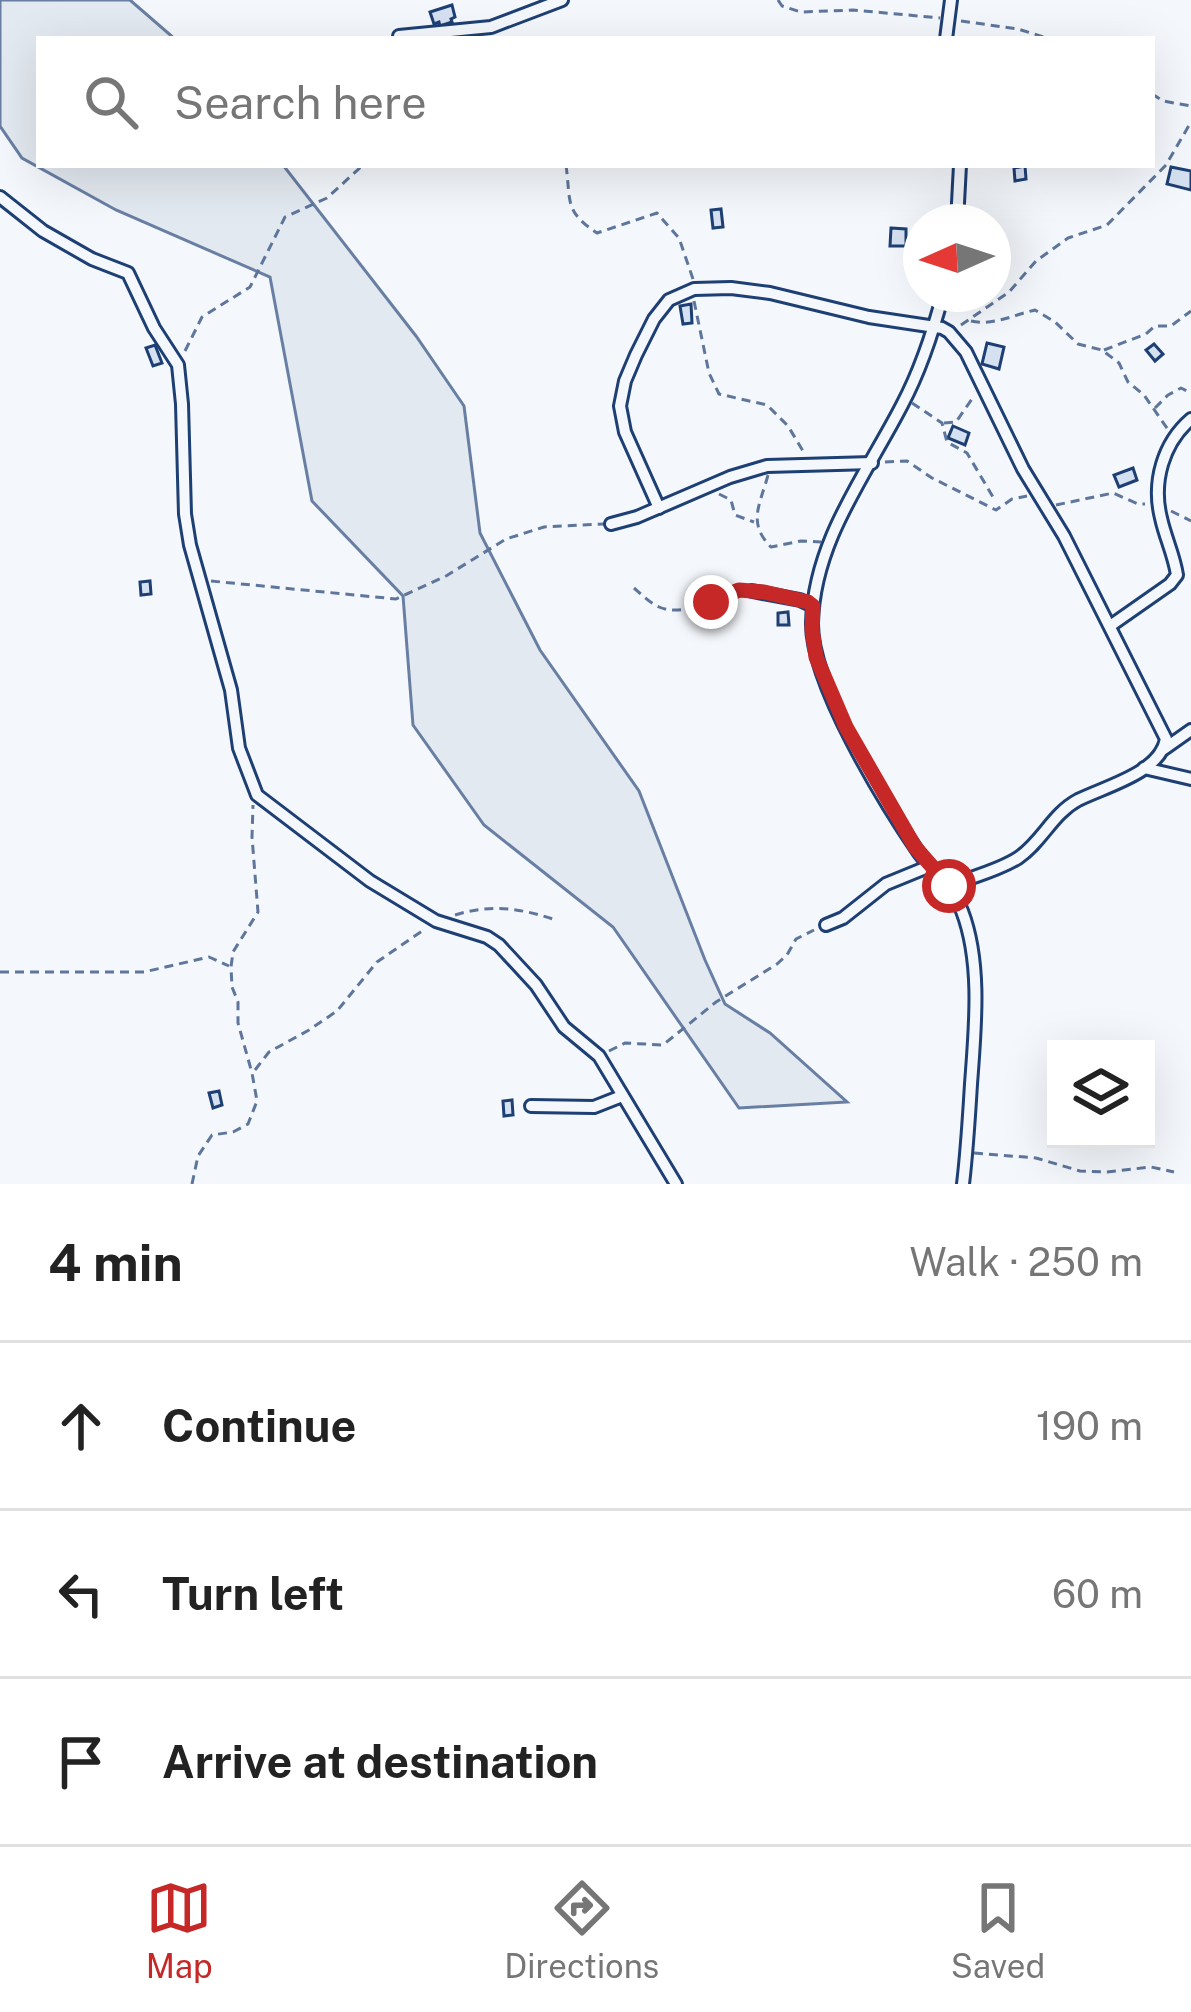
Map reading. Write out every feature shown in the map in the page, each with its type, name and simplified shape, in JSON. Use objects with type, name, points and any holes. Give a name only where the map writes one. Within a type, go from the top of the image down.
[{"type":"street","points":[[398,36],[490,27],[562,0]]},
{"type":"street","points":[[946,36],[951,0]]},
{"type":"street","points":[[958,204],[960,168]]},
{"type":"street","points":[[0,197],[43,231],[128,274],[178,365],[185,514],[231,690],[239,748],[257,794],[344,863],[436,921],[500,945],[565,1027],[599,1056],[676,1184]]},
{"type":"street","points":[[659,508],[625,432],[620,406],[625,381],[654,319],[670,300],[694,289],[731,287],[949,332],[983,382],[1016,456],[1110,626],[1161,725],[1164,749]]},
{"type":"street","points":[[938,312],[905,399],[844,508],[820,562],[812,629],[824,680],[883,794],[963,913],[976,1015],[963,1184]]},
{"type":"street","points":[[1110,626],[1177,575],[1158,504],[1160,474],[1174,434],[1191,419]]},
{"type":"street","points":[[610,524],[767,466],[872,463]]},
{"type":"street","points":[[752,591],[813,606]]},
{"type":"street","points":[[949,886],[1015,860],[1065,808],[1144,768],[1191,730]]},
{"type":"street","points":[[1144,768],[1191,779]]},
{"type":"street","points":[[826,925],[843,918],[886,884],[930,866]]},
{"type":"street","points":[[531,1106],[595,1107],[622,1096]]},
{"type":"path","points":[[778,0],[801,12],[853,10],[947,19],[1041,36]]},
{"type":"path","points":[[1155,96],[1191,106]]},
{"type":"path","points":[[949,332],[1010,292],[1036,261],[1068,238],[1107,225],[1166,165],[1191,122]]},
{"type":"path","points":[[178,365],[202,316],[250,287],[285,217],[327,198],[360,168]]},
{"type":"path","points":[[566,168],[572,212],[597,233],[657,213],[679,238],[692,269],[698,329],[719,394],[767,405],[799,440],[809,464]]},
{"type":"path","points":[[969,320],[987,325],[1035,310],[1078,344],[1102,350],[1119,363],[1128,382],[1174,434]]},
{"type":"path","points":[[1102,350],[1156,326],[1171,326],[1191,311]]},
{"type":"path","points":[[905,399],[942,423],[956,422],[983,382]]},
{"type":"path","points":[[1154,409],[1181,388],[1191,393]]},
{"type":"path","points":[[942,423],[947,442],[967,453],[984,479],[993,496],[988,504]]},
{"type":"path","points":[[872,463],[907,460],[996,510],[1012,499],[1038,494]]},
{"type":"path","points":[[767,466],[757,531],[771,547],[801,541],[828,543]]},
{"type":"path","points":[[708,488],[731,500],[735,515],[756,523]]},
{"type":"path","points":[[1047,507],[1113,494],[1138,504],[1158,504],[1191,520]]},
{"type":"path","points":[[200,580],[396,599],[446,576],[506,539],[544,527],[610,524]]},
{"type":"path","points":[[634,588],[655,605],[672,611],[739,590],[752,591]]},
{"type":"path","points":[[192,1184],[198,1156],[212,1136],[248,1124],[257,1101],[238,1023],[231,967],[233,952],[258,912],[251,818],[257,794]]},
{"type":"path","points":[[253,1073],[269,1052],[337,1011],[377,962],[436,921],[476,909],[513,908],[553,919]]},
{"type":"path","points":[[599,1056],[625,1043],[663,1045],[716,1002],[788,956],[796,939],[826,925]]},
{"type":"path","points":[[0,972],[144,972],[209,957],[231,967]]},
{"type":"path","points":[[967,1150],[1036,1158],[1080,1171],[1151,1167],[1174,1172]]},
{"type":"shaded area","points":[[0,0],[130,0],[172,36],[36,36],[36,166],[22,158],[0,126]]},
{"type":"shaded area","points":[[40,168],[285,168],[416,336],[464,406],[480,533],[540,650],[639,791],[725,1004],[770,1033],[847,1102],[739,1108],[613,927],[484,825],[413,725],[403,596],[312,501],[270,277],[116,210]]},
{"type":"building","points":[[452,5],[452,22],[434,24],[430,12]]},
{"type":"building","points":[[1171,167],[1191,171],[1191,190],[1167,184]]},
{"type":"building","points":[[1014,168],[1025,168],[1026,179],[1015,181]]},
{"type":"building","points":[[721,209],[723,227],[713,228],[711,210]]},
{"type":"building","points":[[891,228],[903,229],[903,246],[890,246]]},
{"type":"building","points":[[691,304],[692,323],[683,324],[680,306]]},
{"type":"building","points":[[987,343],[1004,347],[999,369],[982,364]]},
{"type":"building","points":[[1154,344],[1163,354],[1155,361],[1146,350]]},
{"type":"building","points":[[155,345],[162,363],[153,366],[146,348]]},
{"type":"building","points":[[953,426],[969,433],[965,445],[948,438]]},
{"type":"building","points":[[1133,468],[1137,480],[1119,487],[1114,475]]},
{"type":"building","points":[[150,581],[151,594],[141,595],[140,582]]},
{"type":"building","points":[[788,612],[789,625],[778,625],[778,613]]},
{"type":"building","points":[[219,1091],[222,1105],[213,1108],[209,1093]]},
{"type":"building","points":[[512,1100],[513,1115],[504,1116],[503,1101]]},
{"type":"route","points":[[711,602],[739,590],[813,606],[816,657],[846,727],[915,847],[949,886]]}]
